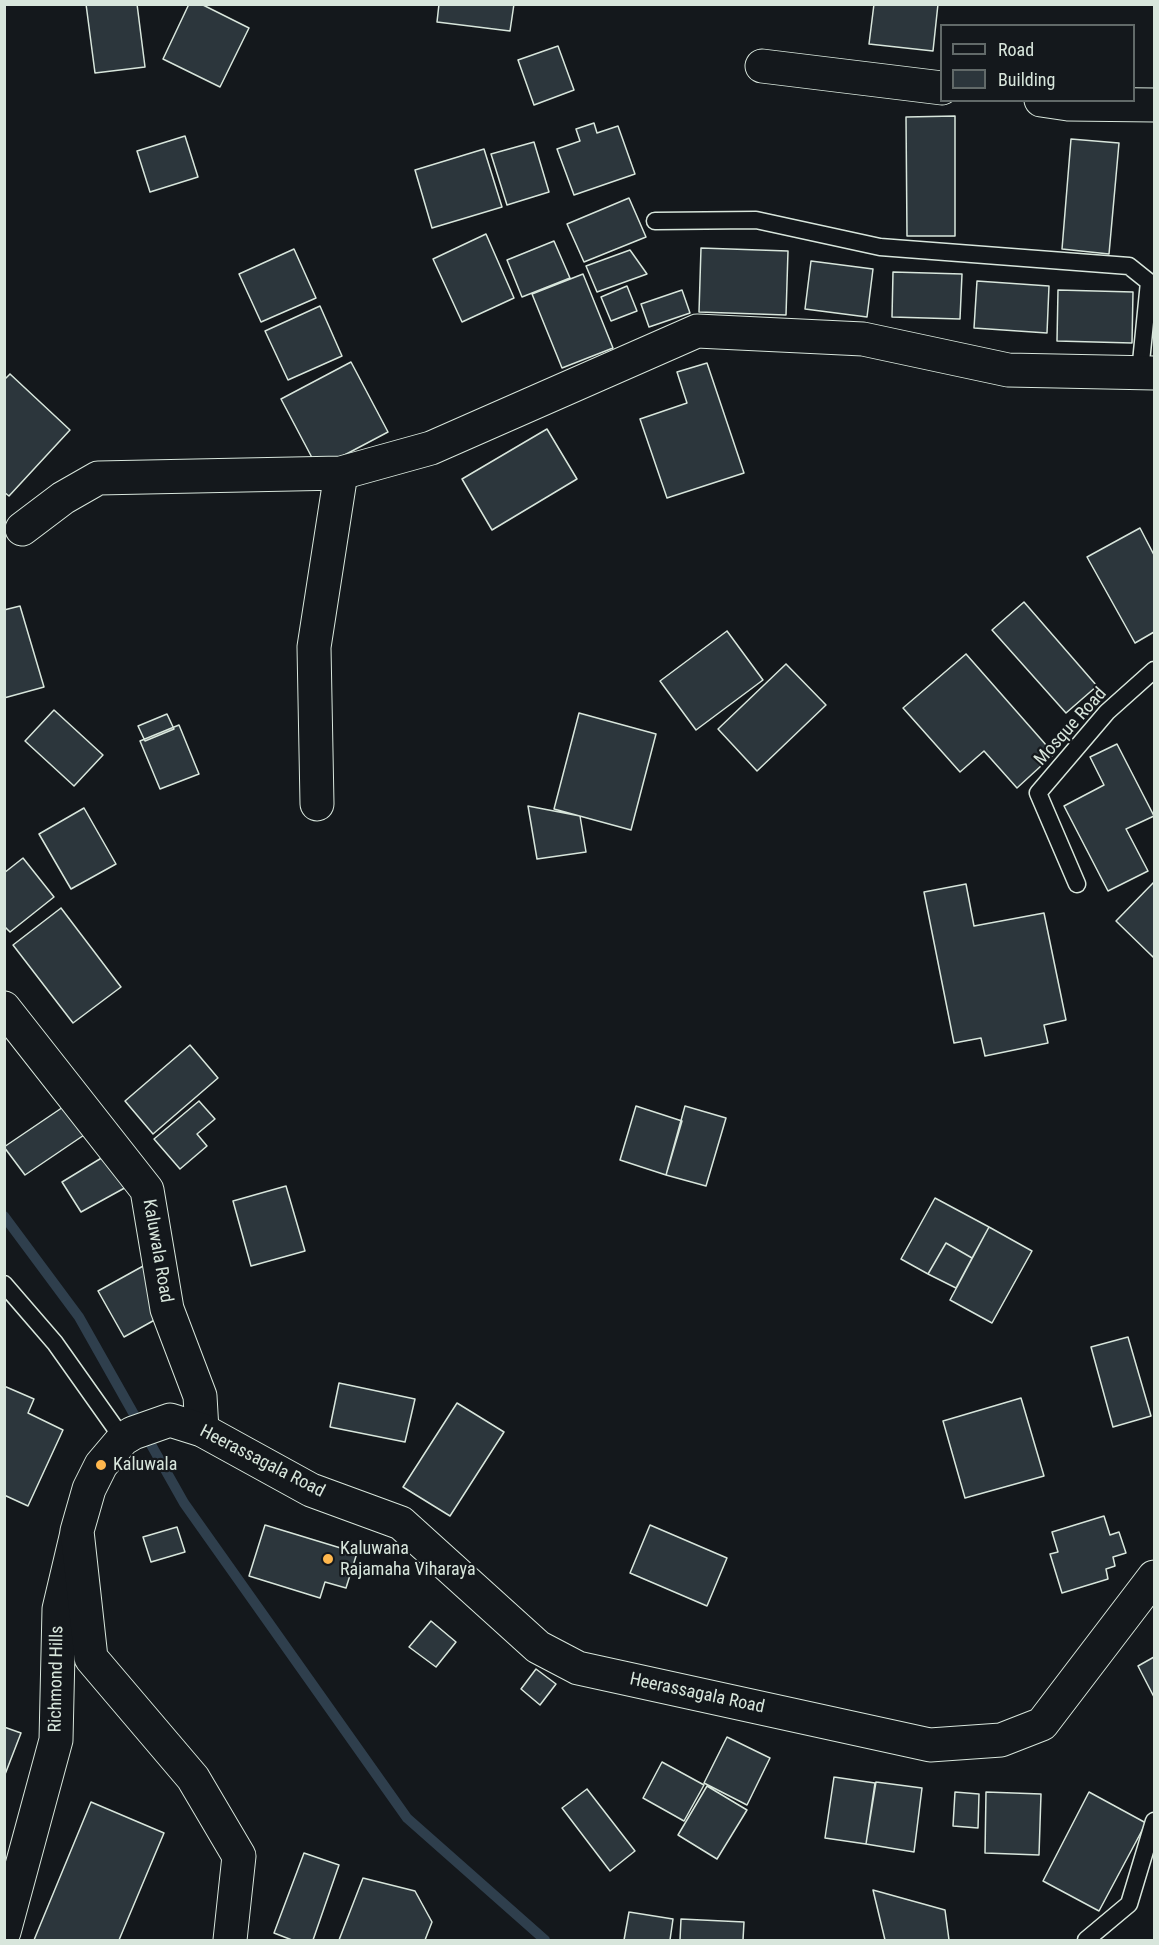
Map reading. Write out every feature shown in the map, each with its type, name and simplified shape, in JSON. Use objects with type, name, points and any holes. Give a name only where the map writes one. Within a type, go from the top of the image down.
[{"type":"street","points":[[762,66],[940,88]]},
{"type":"street","points":[[1054,102],[1155,105]]},
{"type":"street","points":[[22,529],[63,498],[98,478],[341,473],[431,448],[697,331],[863,339],[1008,370],[1147,373]]},
{"type":"street","points":[[317,804],[314,647],[341,473]]},
{"type":"street","name":"Kaluwala Road","points":[[4,1008],[147,1190],[166,1309],[200,1396],[202,1430]]},
{"type":"street","name":"Heerassagala Road","points":[[128,1436],[170,1420],[202,1430],[311,1490],[400,1523],[538,1647],[578,1668],[930,1745],[1001,1740],[1042,1724],[1155,1577]]},
{"type":"street","points":[[128,1436],[101,1465],[89,1490],[77,1531],[91,1658],[193,1778],[239,1856],[230,1941]]},
{"type":"street","name":"Richmond Hills","points":[[4,1932],[56,1740],[59,1609],[77,1531]]},
{"type":"lane","points":[[655,221],[756,220],[880,247],[1130,266],[1149,282],[1147,373]]},
{"type":"lane","name":"Mosque Road","points":[[1077,884],[1038,793],[1107,712],[1155,670]]},
{"type":"lane","points":[[4,1284],[55,1343],[128,1436]]},
{"type":"lane","points":[[1086,1941],[1129,1904],[1155,1821]]},
{"type":"building","points":[[86,4],[137,4],[145,67],[95,73]]},
{"type":"building","points":[[189,4],[201,4],[249,28],[220,87],[163,59]]},
{"type":"building","points":[[439,4],[514,4],[510,31],[437,22]]},
{"type":"building","points":[[874,4],[938,4],[933,51],[869,44]]},
{"type":"building","points":[[558,46],[574,90],[534,105],[518,60]]},
{"type":"building","points":[[955,116],[955,236],[907,236],[906,117]]},
{"type":"building","points":[[594,123],[597,133],[618,126],[635,174],[574,195],[557,149],[580,141],[576,129]]},
{"type":"building","points":[[185,136],[198,177],[150,192],[137,151]]},
{"type":"building","points":[[1071,139],[1119,143],[1109,254],[1062,249]]},
{"type":"building","points":[[534,142],[549,192],[507,205],[491,154]]},
{"type":"building","points":[[484,149],[502,207],[432,228],[415,170]]},
{"type":"building","points":[[629,198],[646,237],[584,262],[567,224]]},
{"type":"building","points":[[486,234],[514,298],[462,322],[433,259]]},
{"type":"building","points":[[554,241],[570,278],[522,297],[507,260]]},
{"type":"building","points":[[701,248],[788,251],[786,315],[699,312]]},
{"type":"building","points":[[294,249],[316,298],[261,322],[239,274]]},
{"type":"building","points":[[630,250],[647,274],[597,292],[586,266]]},
{"type":"building","points":[[811,261],[873,269],[867,317],[805,309]]},
{"type":"building","points":[[893,272],[962,274],[960,319],[892,317]]},
{"type":"building","points":[[583,274],[613,348],[562,368],[532,294]]},
{"type":"building","points":[[977,281],[1049,286],[1047,333],[974,328]]},
{"type":"building","points":[[627,286],[637,311],[611,321],[601,297]]},
{"type":"building","points":[[682,290],[690,313],[649,327],[641,304]]},
{"type":"building","points":[[1058,290],[1133,292],[1132,343],[1057,341]]},
{"type":"building","points":[[320,306],[342,356],[288,380],[265,331]]},
{"type":"building","points":[[351,362],[388,432],[318,469],[281,399]]},
{"type":"building","points":[[707,363],[744,473],[667,498],[640,419],[687,403],[677,372]]},
{"type":"building","points":[[10,374],[70,430],[9,496],[4,492],[4,380]]},
{"type":"building","points":[[547,429],[577,479],[492,530],[462,479]]},
{"type":"building","points":[[1140,528],[1154,555],[1154,632],[1135,643],[1087,557]]},
{"type":"building","points":[[1024,602],[1097,686],[1066,713],[992,630]]},
{"type":"building","points":[[20,606],[44,687],[4,698],[4,610]]},
{"type":"building","points":[[727,631],[763,680],[696,730],[660,681]]},
{"type":"building","points":[[966,654],[1054,754],[1017,788],[984,751],[960,772],[903,708]]},
{"type":"building","points":[[786,664],[826,705],[757,771],[718,729]]},
{"type":"building","points":[[54,710],[103,755],[74,786],[25,741]]},
{"type":"building","points":[[579,713],[656,734],[631,830],[554,809]]},
{"type":"building","points":[[167,714],[174,729],[145,741],[138,726]]},
{"type":"building","points":[[179,725],[199,774],[160,789],[140,741]]},
{"type":"building","points":[[1117,744],[1154,816],[1126,829],[1148,871],[1108,891],[1064,806],[1104,785],[1090,757]]},
{"type":"building","points":[[528,806],[580,816],[586,852],[537,859]]},
{"type":"building","points":[[84,808],[116,864],[71,889],[39,834]]},
{"type":"building","points":[[23,858],[54,897],[10,932],[4,926],[4,873]]},
{"type":"building","points":[[1154,882],[1154,955],[1153,957],[1116,921]]},
{"type":"building","points":[[966,884],[974,926],[1044,913],[1066,1020],[1044,1025],[1048,1043],[985,1056],[981,1038],[954,1043],[924,892]]},
{"type":"building","points":[[61,908],[121,987],[73,1023],[13,945]]},
{"type":"building","points":[[190,1045],[218,1078],[153,1134],[125,1101]]},
{"type":"building","points":[[199,1101],[215,1119],[197,1134],[207,1146],[180,1169],[154,1139]]},
{"type":"building","points":[[69,1103],[90,1131],[25,1175],[4,1147]]},
{"type":"building","points":[[636,1106],[682,1121],[666,1175],[620,1160]]},
{"type":"building","points":[[685,1106],[726,1118],[706,1186],[666,1175]]},
{"type":"building","points":[[108,1154],[130,1185],[81,1212],[62,1182]]},
{"type":"building","points":[[286,1186],[305,1251],[251,1266],[233,1201]]},
{"type":"building","points":[[935,1198],[989,1227],[972,1258],[946,1243],[928,1274],[901,1259]]},
{"type":"building","points":[[989,1227],[1032,1251],[992,1323],[950,1300]]},
{"type":"building","points":[[946,1243],[972,1258],[956,1288],[928,1274]]},
{"type":"building","points":[[145,1265],[160,1317],[124,1337],[98,1291]]},
{"type":"building","points":[[1128,1337],[1151,1416],[1113,1427],[1091,1347]]},
{"type":"building","points":[[339,1383],[415,1399],[405,1442],[330,1427]]},
{"type":"building","points":[[4,1386],[34,1399],[28,1413],[63,1430],[28,1506],[4,1495]]},
{"type":"building","points":[[1021,1398],[1044,1476],[965,1498],[943,1421]]},
{"type":"building","points":[[457,1403],[504,1432],[450,1516],[403,1487]]},
{"type":"building","points":[[1104,1516],[1110,1535],[1119,1532],[1126,1553],[1113,1557],[1115,1566],[1106,1569],[1108,1579],[1062,1593],[1050,1554],[1058,1552],[1052,1532]]},
{"type":"building","points":[[265,1525],[357,1553],[346,1588],[325,1582],[320,1598],[249,1576]]},
{"type":"building","points":[[650,1525],[727,1558],[707,1606],[630,1573]]},
{"type":"building","points":[[177,1527],[185,1552],[151,1562],[143,1537]]},
{"type":"building","points":[[431,1621],[456,1642],[436,1667],[409,1647]]},
{"type":"building","points":[[1154,1657],[1154,1697],[1138,1666]]},
{"type":"building","points":[[536,1669],[556,1684],[540,1705],[521,1689]]},
{"type":"building","points":[[4,1727],[21,1733],[4,1777]]},
{"type":"building","points":[[727,1737],[770,1758],[747,1805],[704,1783]]},
{"type":"building","points":[[662,1762],[704,1785],[684,1821],[643,1798]]},
{"type":"building","points":[[834,1777],[875,1783],[866,1844],[825,1838]]},
{"type":"building","points":[[876,1782],[922,1788],[914,1852],[866,1844]]},
{"type":"building","points":[[707,1786],[747,1810],[717,1859],[678,1835]]},
{"type":"building","points":[[587,1789],[635,1851],[610,1871],[562,1808]]},
{"type":"building","points":[[955,1792],[979,1794],[978,1828],[953,1826]]},
{"type":"building","points":[[986,1792],[1041,1794],[1039,1855],[985,1853]]},
{"type":"building","points":[[1089,1792],[1146,1823],[1099,1911],[1043,1881]]},
{"type":"building","points":[[91,1802],[164,1833],[119,1940],[34,1940]]},
{"type":"building","points":[[304,1853],[339,1865],[313,1940],[292,1940],[274,1933]]},
{"type":"building","points":[[363,1878],[415,1891],[432,1922],[425,1940],[339,1940]]},
{"type":"building","points":[[873,1890],[945,1910],[949,1940],[885,1940]]},
{"type":"building","points":[[629,1912],[673,1919],[670,1940],[624,1940]]},
{"type":"building","points":[[681,1919],[744,1922],[743,1940],[680,1940]]},
{"type":"waterway","points":[[4,1216],[79,1317],[184,1503],[407,1818],[545,1940]]},
{"type":"place","name":"Kaluwala","points":[[101,1465]]},
{"type":"place","name":"Kaluwana Rajamaha Viharaya","points":[[328,1559]]}]
